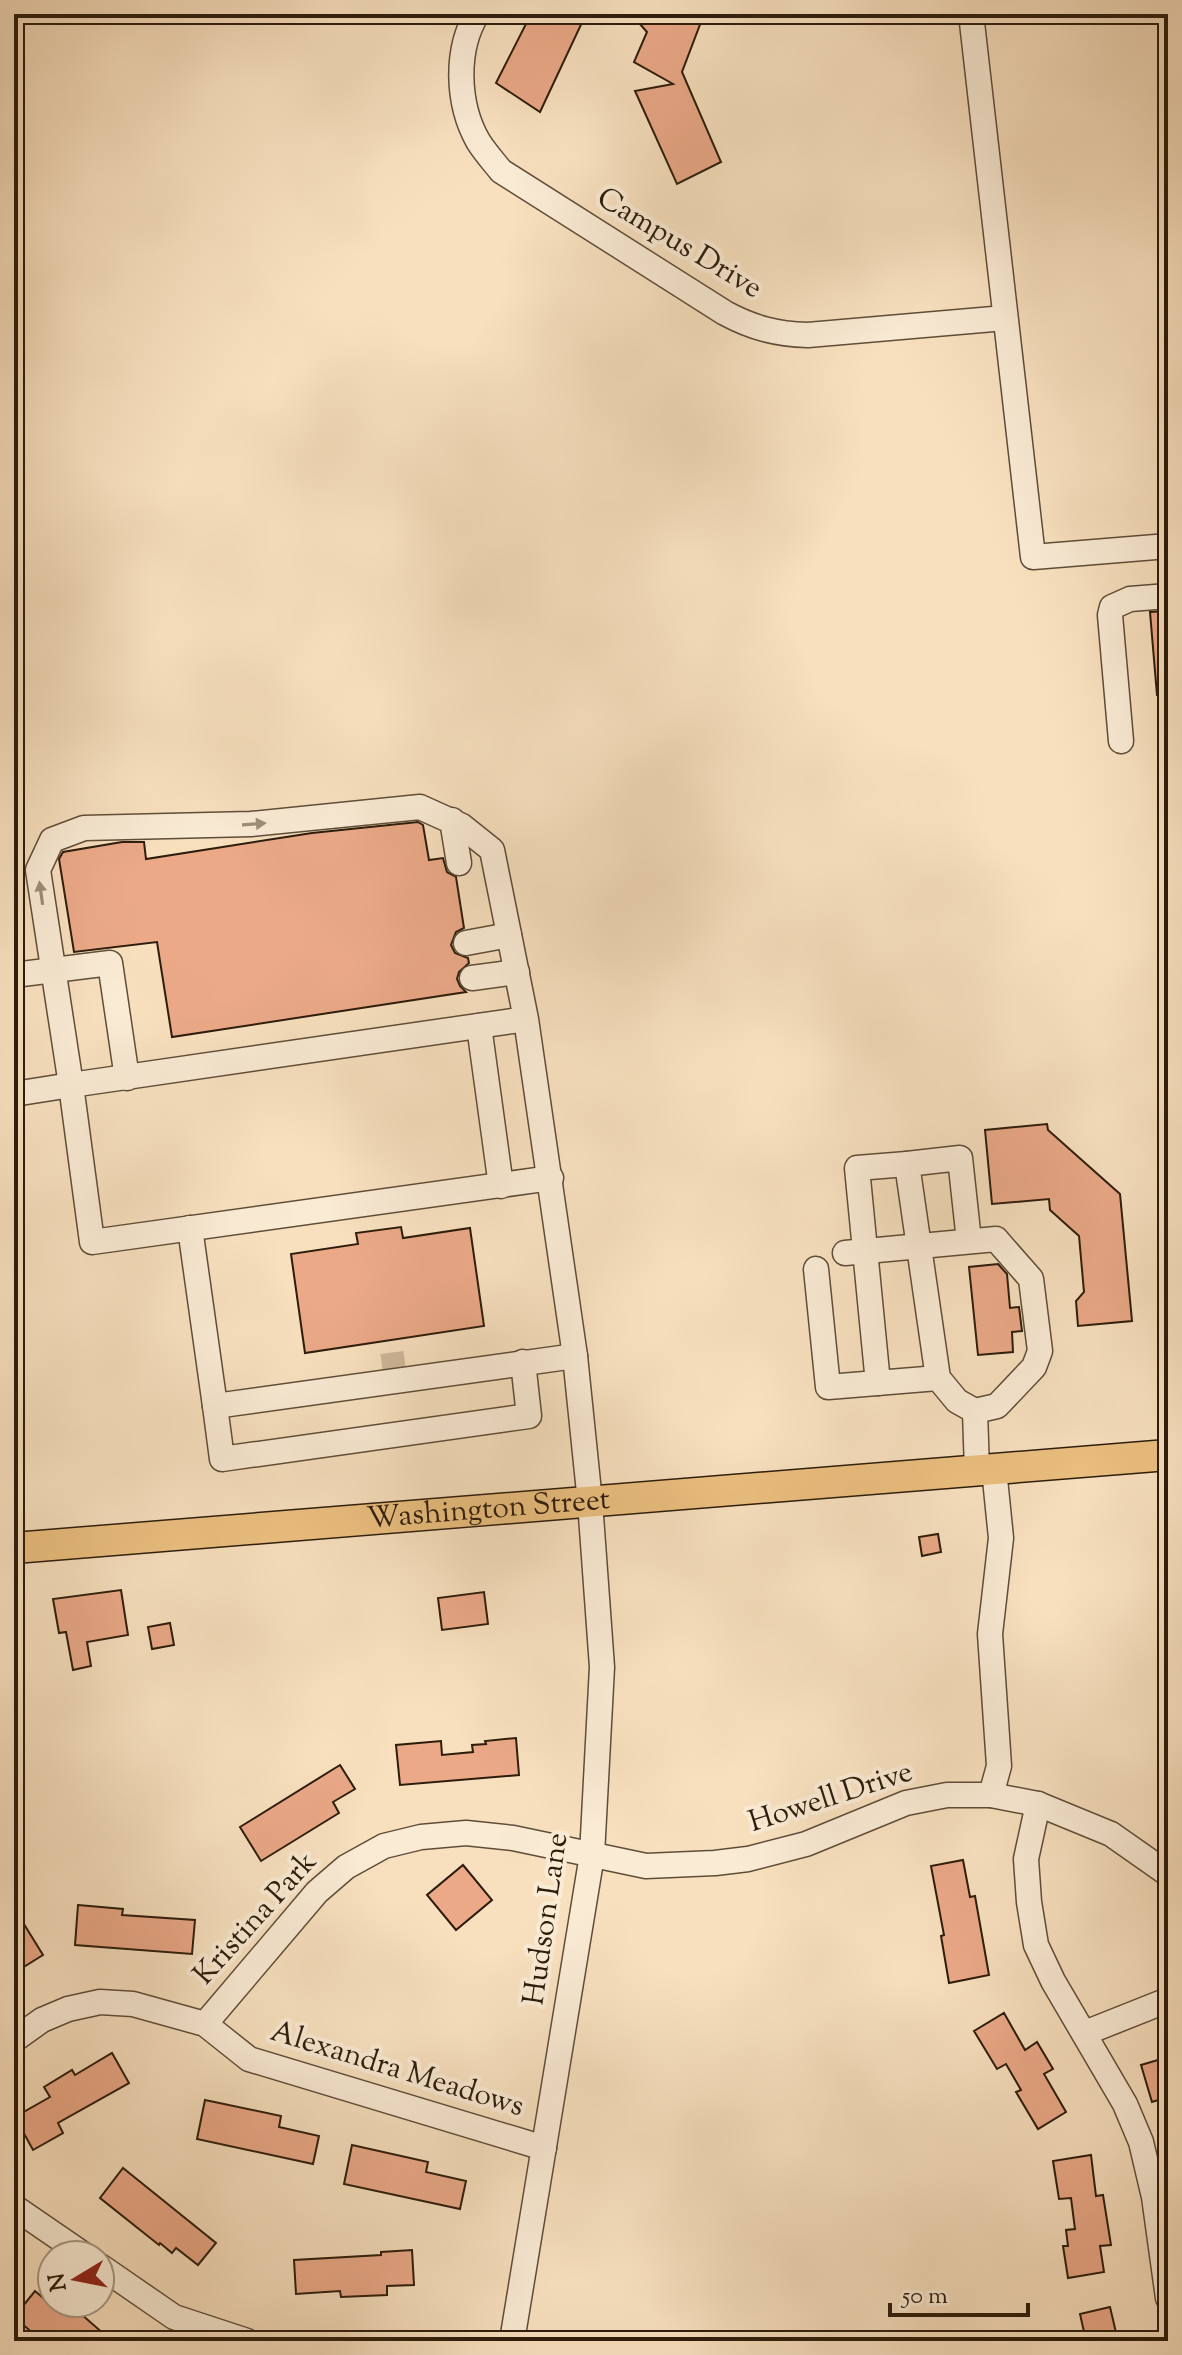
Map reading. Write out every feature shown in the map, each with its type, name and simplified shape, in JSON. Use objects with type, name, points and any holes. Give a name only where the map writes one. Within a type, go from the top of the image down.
[{"type":"main road","name":"Washington Street","points":[[14,1548],[1168,1455]]},
{"type":"street","name":"Campus Drive","points":[[477,14],[467,30],[461,64],[465,102],[477,139],[501,171],[725,313],[751,327],[778,334],[808,335],[1005,318]]},
{"type":"street","points":[[971,14],[1033,557],[1168,546]]},
{"type":"street","points":[[1121,741],[1110,615],[1112,607],[1130,599],[1168,596]]},
{"type":"street","name":"Hudson Lane","points":[[190,1228],[92,1242],[38,870],[52,840],[84,828],[251,824],[420,807],[452,820],[492,850],[526,1019],[575,1356],[602,1667],[592,1855],[512,2341]]},
{"type":"street","points":[[452,820],[459,863]]},
{"type":"street","points":[[466,943],[509,935]]},
{"type":"street","points":[[14,975],[110,963],[127,1078]]},
{"type":"street","points":[[472,978],[517,972]]},
{"type":"street","points":[[14,1094],[526,1019]]},
{"type":"street","points":[[479,1026],[501,1186]]},
{"type":"street","points":[[878,1383],[855,1252],[857,1168],[960,1158],[969,1241]]},
{"type":"street","points":[[855,1252],[919,1246],[969,1241],[996,1239],[1031,1279],[1040,1351],[1034,1367],[997,1406],[975,1411],[957,1401],[938,1378],[919,1246],[907,1164]]},
{"type":"street","points":[[523,1362],[529,1416],[222,1459],[190,1228],[551,1178]]},
{"type":"street","points":[[816,1269],[828,1387],[938,1378]]},
{"type":"street","points":[[215,1406],[575,1356]]},
{"type":"street","points":[[354,1386],[376,1367],[394,1364],[414,1362],[442,1373]]},
{"type":"street","points":[[975,1411],[978,1470],[1001,1538],[990,1634],[999,1766],[991,1795]]},
{"type":"street","name":"Howell Drive","points":[[592,1855],[646,1866],[748,1859],[806,1844],[906,1803],[947,1795],[991,1795],[1038,1804],[1111,1834],[1168,1874]]},
{"type":"street","points":[[1038,1804],[1026,1859],[1036,1945],[1053,1981],[1125,2104],[1141,2142],[1154,2197],[1168,2298]]},
{"type":"street","name":"Kristina Park","points":[[205,2024],[317,1892],[346,1867],[384,1846],[421,1837],[466,1833],[513,1838],[592,1855]]},
{"type":"street","points":[[1085,2033],[1168,2000]]},
{"type":"street","name":"Alexandra Meadows","points":[[14,2040],[42,2020],[68,2009],[100,2002],[133,2004],[205,2024],[249,2059],[544,2148]]},
{"type":"street","points":[[14,2207],[61,2239]]},
{"type":"street","points":[[116,2277],[174,2317],[247,2341]]},
{"type":"building","points":[[531,14],[586,14],[540,112],[496,83]]},
{"type":"building","points":[[631,14],[704,14],[682,72],[721,162],[677,184],[635,91],[673,84],[634,62],[647,32]]},
{"type":"building","points":[[1168,611],[1168,695],[1157,695],[1150,612]]},
{"type":"building","points":[[418,822],[423,825],[429,860],[443,858],[447,872],[456,877],[464,928],[456,932],[451,945],[455,953],[468,958],[469,963],[459,972],[457,979],[466,992],[172,1037],[157,942],[74,952],[59,859],[63,852],[122,842],[144,842],[146,859],[312,833]]},
{"type":"building","points":[[1047,1124],[1048,1130],[1120,1194],[1132,1321],[1078,1326],[1076,1301],[1084,1292],[1079,1236],[1050,1210],[1049,1199],[992,1204],[985,1130]]},
{"type":"building","points":[[401,1227],[403,1238],[470,1228],[484,1326],[305,1353],[291,1254],[358,1244],[356,1233]]},
{"type":"building","points":[[998,1264],[1007,1274],[1010,1308],[1019,1307],[1022,1331],[1012,1332],[1013,1352],[978,1355],[969,1267]]},
{"type":"building","points":[[938,1534],[941,1552],[922,1556],[919,1537]]},
{"type":"building","points":[[121,1590],[128,1635],[87,1642],[91,1666],[73,1670],[66,1632],[59,1633],[53,1599]]},
{"type":"building","points":[[484,1592],[488,1624],[442,1630],[438,1598]]},
{"type":"building","points":[[170,1623],[174,1645],[152,1649],[148,1627]]},
{"type":"building","points":[[516,1738],[519,1775],[400,1785],[396,1745],[441,1741],[442,1755],[473,1752],[472,1745],[486,1744],[485,1741]]},
{"type":"building","points":[[340,1765],[355,1789],[333,1802],[339,1813],[261,1861],[240,1827]]},
{"type":"building","points":[[963,1860],[970,1897],[975,1896],[989,1975],[949,1983],[931,1866]]},
{"type":"building","points":[[463,1865],[492,1900],[456,1930],[427,1895]]},
{"type":"building","points":[[78,1905],[123,1909],[122,1915],[195,1920],[192,1954],[75,1945]]},
{"type":"building","points":[[14,1908],[43,1955],[14,1973]]},
{"type":"building","points":[[1004,2013],[1025,2050],[1037,2042],[1053,2069],[1044,2074],[1066,2112],[1038,2129],[1016,2092],[1021,2090],[1006,2064],[997,2069],[974,2031]]},
{"type":"building","points":[[112,2053],[129,2083],[58,2123],[63,2133],[33,2150],[15,2117],[50,2097],[44,2087],[72,2070],[75,2075]]},
{"type":"building","points":[[1168,2057],[1168,2097],[1152,2102],[1141,2065]]},
{"type":"building","points":[[205,2100],[281,2116],[279,2127],[319,2136],[313,2164],[197,2139]]},
{"type":"building","points":[[352,2145],[428,2162],[426,2172],[466,2181],[460,2209],[344,2184]]},
{"type":"building","points":[[1091,2155],[1096,2196],[1103,2195],[1111,2245],[1100,2246],[1104,2272],[1068,2278],[1063,2246],[1068,2246],[1066,2230],[1075,2229],[1071,2198],[1059,2199],[1053,2161]]},
{"type":"building","points":[[123,2168],[216,2243],[198,2265],[176,2248],[172,2253],[159,2245],[100,2198]]},
{"type":"building","points":[[412,2250],[414,2285],[387,2286],[387,2295],[341,2297],[340,2291],[296,2294],[294,2260]]},
{"type":"building","points":[[35,2291],[36,2319],[87,2319],[112,2341],[42,2341],[14,2317]]},
{"type":"building","points":[[1110,2307],[1118,2341],[1086,2341],[1080,2314]]},
{"type":"tunnel","points":[[382,1366],[405,1363]]}]
